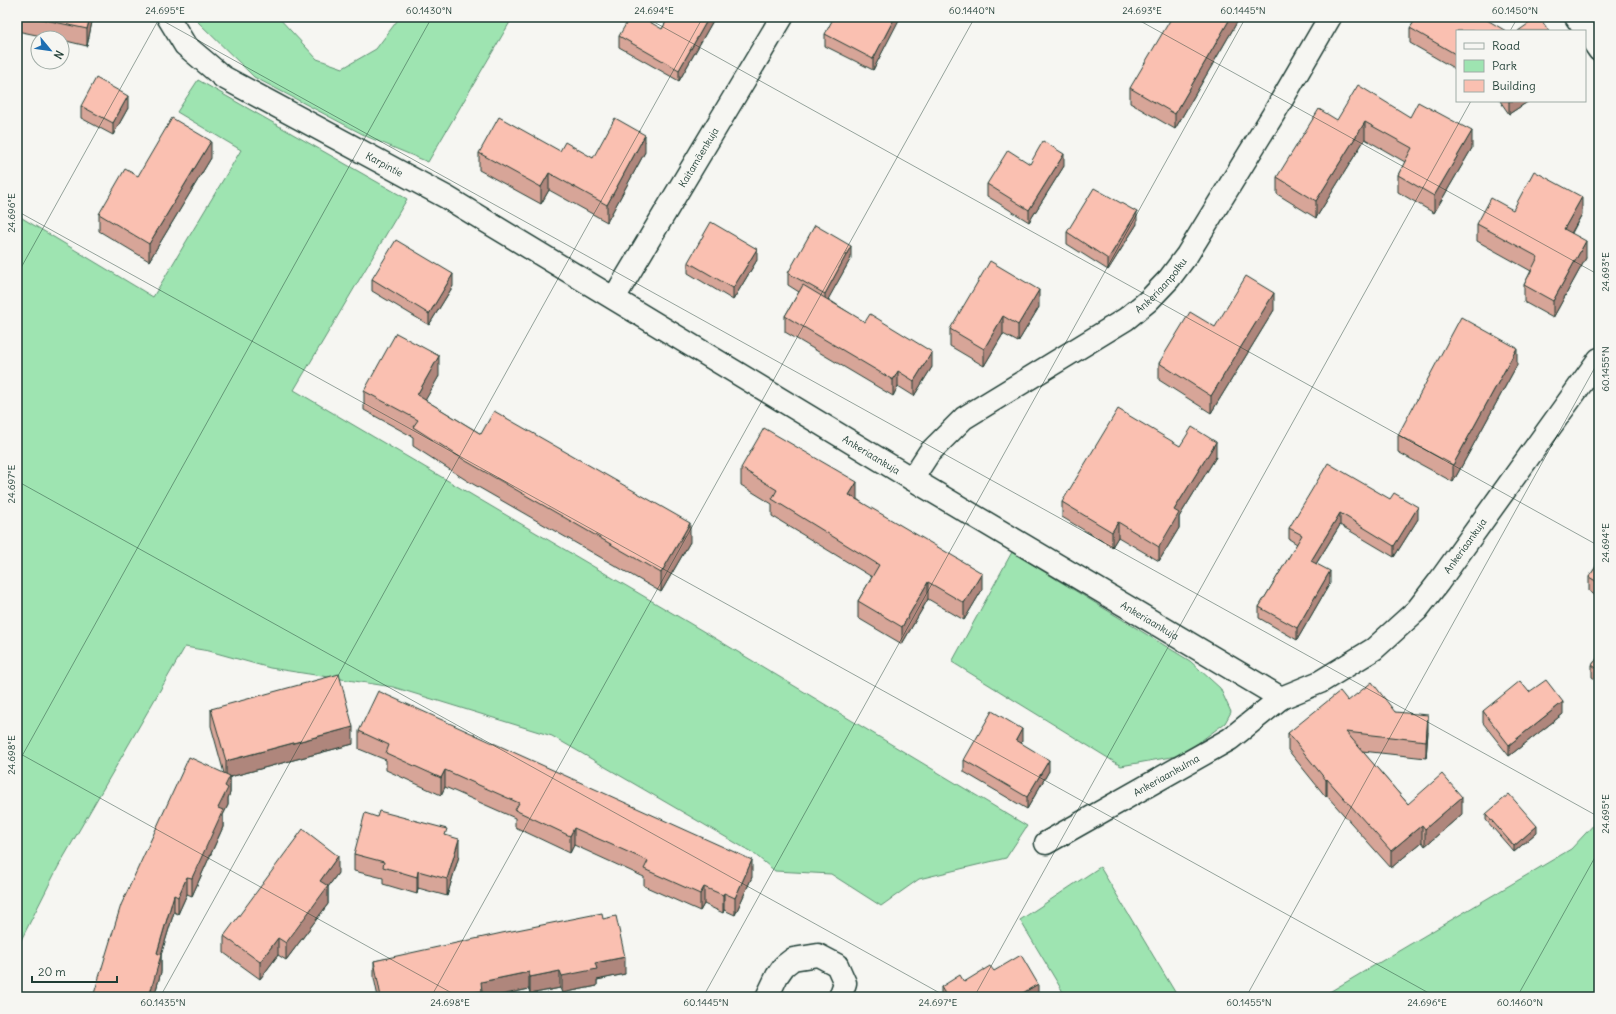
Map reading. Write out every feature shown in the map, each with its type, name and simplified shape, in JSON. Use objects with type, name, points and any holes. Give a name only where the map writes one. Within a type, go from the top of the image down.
[{"type":"street","name":"Karpintie","points":[[168,17],[185,45],[223,77],[446,198],[614,298]]},
{"type":"street","name":"Kaitamäenkuja","points":[[614,298],[782,17]]},
{"type":"street","name":"Ankeriaanpolku","points":[[912,478],[929,453],[964,418],[1126,319],[1148,301],[1169,279],[1191,248],[1273,115],[1330,17]]},
{"type":"street","points":[[1576,17],[1585,30]]},
{"type":"street","points":[[1586,31],[1599,50]]},
{"type":"street","name":"Ankeriaankuja","points":[[614,298],[1281,698],[1320,682],[1374,649],[1417,610],[1599,359]]},
{"type":"street","name":"Ankeriaankulma","points":[[1046,844],[1230,739],[1281,698]]},
{"type":"street","points":[[767,997],[777,976],[784,966],[793,959],[818,955],[838,965],[843,990]]},
{"type":"green space","points":[[193,17],[278,17],[317,59],[343,68],[376,49],[400,17],[513,17],[428,162],[368,137],[254,77]]},
{"type":"green space","points":[[198,80],[407,199],[294,390],[718,640],[1027,826],[1006,858],[919,879],[881,906],[831,874],[775,871],[753,853],[552,736],[393,687],[270,668],[209,651],[185,647],[58,867],[17,948],[17,215],[153,297],[241,150],[177,112]]},
{"type":"green space","points":[[1012,552],[1190,661],[1220,688],[1231,712],[1225,723],[1182,755],[1121,766],[952,662]]},
{"type":"green space","points":[[1599,819],[1599,997],[1321,997],[1571,849]]},
{"type":"green space","points":[[1100,867],[1178,997],[1066,997],[1020,920]]},
{"type":"building","points":[[32,17],[90,17],[87,29]]},
{"type":"building","points":[[630,17],[641,17],[662,29],[669,17],[709,17],[679,70],[619,36]]},
{"type":"building","points":[[834,17],[895,17],[873,59],[825,34]]},
{"type":"building","points":[[1172,17],[1231,17],[1175,114],[1130,88]]},
{"type":"building","points":[[1417,17],[1482,17],[1504,30],[1456,30],[1456,54],[1410,28]]},
{"type":"building","points":[[1539,17],[1548,30],[1519,30]]},
{"type":"building","points":[[96,78],[128,96],[113,123],[81,106]]},
{"type":"building","points":[[1358,85],[1410,117],[1418,102],[1472,131],[1434,196],[1398,175],[1412,148],[1365,122],[1316,201],[1277,177],[1319,109],[1337,120]]},
{"type":"building","points":[[499,117],[560,151],[565,142],[593,158],[615,118],[645,135],[607,205],[549,173],[541,187],[479,153]]},
{"type":"building","points":[[172,118],[211,141],[149,244],[99,214],[125,169],[138,176]]},
{"type":"building","points":[[1043,141],[1064,154],[1029,210],[987,184],[1008,150],[1030,164]]},
{"type":"building","points":[[1534,171],[1582,197],[1564,229],[1586,241],[1553,301],[1524,285],[1538,257],[1477,224],[1491,198],[1513,210]]},
{"type":"building","points":[[1094,188],[1137,212],[1108,259],[1067,232]]},
{"type":"building","points":[[711,222],[757,249],[733,288],[688,262]]},
{"type":"building","points":[[815,225],[851,246],[825,294],[788,273]]},
{"type":"building","points":[[396,240],[453,274],[429,314],[372,279]]},
{"type":"building","points":[[990,261],[1039,290],[1018,325],[1003,316],[984,349],[950,329]]},
{"type":"building","points":[[1246,276],[1274,293],[1211,396],[1159,363],[1190,312],[1215,327]]},
{"type":"building","points":[[803,285],[865,322],[870,314],[932,352],[914,381],[898,371],[893,380],[785,316]]},
{"type":"building","points":[[1461,317],[1517,348],[1453,465],[1398,435]]},
{"type":"building","points":[[396,333],[439,356],[417,395],[481,434],[494,411],[690,523],[661,573],[466,461],[413,427],[418,420],[364,391]]},
{"type":"building","points":[[1118,409],[1180,446],[1192,427],[1216,442],[1174,510],[1179,513],[1159,547],[1118,522],[1112,532],[1062,502]]},
{"type":"building","points":[[764,428],[857,482],[849,495],[982,573],[964,603],[928,582],[902,627],[858,601],[879,565],[772,499],[777,490],[741,468]]},
{"type":"building","points":[[1328,463],[1390,499],[1394,493],[1418,507],[1394,546],[1340,513],[1311,561],[1330,571],[1297,628],[1259,607],[1302,535],[1289,528]]},
{"type":"building","points":[[1599,562],[1599,583],[1589,577]]},
{"type":"building","points":[[1599,656],[1599,670],[1592,665]]},
{"type":"building","points":[[339,674],[353,727],[226,761],[211,709]]},
{"type":"building","points":[[1546,680],[1563,702],[1509,745],[1483,711],[1520,681],[1529,692]]},
{"type":"building","points":[[1372,682],[1395,712],[1428,715],[1426,741],[1346,732],[1408,804],[1442,774],[1462,797],[1425,829],[1422,825],[1391,851],[1327,779],[1326,780],[1288,733],[1340,691],[1348,701]]},
{"type":"building","points":[[378,691],[752,860],[735,898],[704,887],[700,894],[644,869],[648,861],[574,828],[570,836],[515,810],[519,803],[445,770],[441,778],[386,753],[389,745],[359,731]]},
{"type":"building","points":[[992,711],[1022,729],[1016,740],[1049,760],[1027,797],[964,760]]},
{"type":"building","points":[[189,757],[230,776],[225,786],[228,788],[218,808],[223,810],[192,878],[187,877],[178,897],[174,895],[157,953],[161,955],[149,997],[93,997],[121,905]]},
{"type":"building","points":[[1509,794],[1537,826],[1514,846],[1486,814]]},
{"type":"building","points":[[379,811],[447,829],[445,835],[459,839],[447,879],[418,871],[417,877],[383,867],[384,862],[354,854],[365,813],[377,817]]},
{"type":"building","points":[[303,829],[338,856],[320,881],[328,886],[286,943],[278,938],[260,962],[224,936]]},
{"type":"building","points":[[602,913],[603,919],[616,916],[625,957],[595,963],[597,969],[562,976],[560,971],[530,977],[529,972],[481,982],[482,991],[453,997],[381,997],[374,961]]},
{"type":"building","points":[[1021,955],[1038,984],[1016,997],[947,997],[941,987],[960,975],[964,982],[990,966],[994,971]]}]
